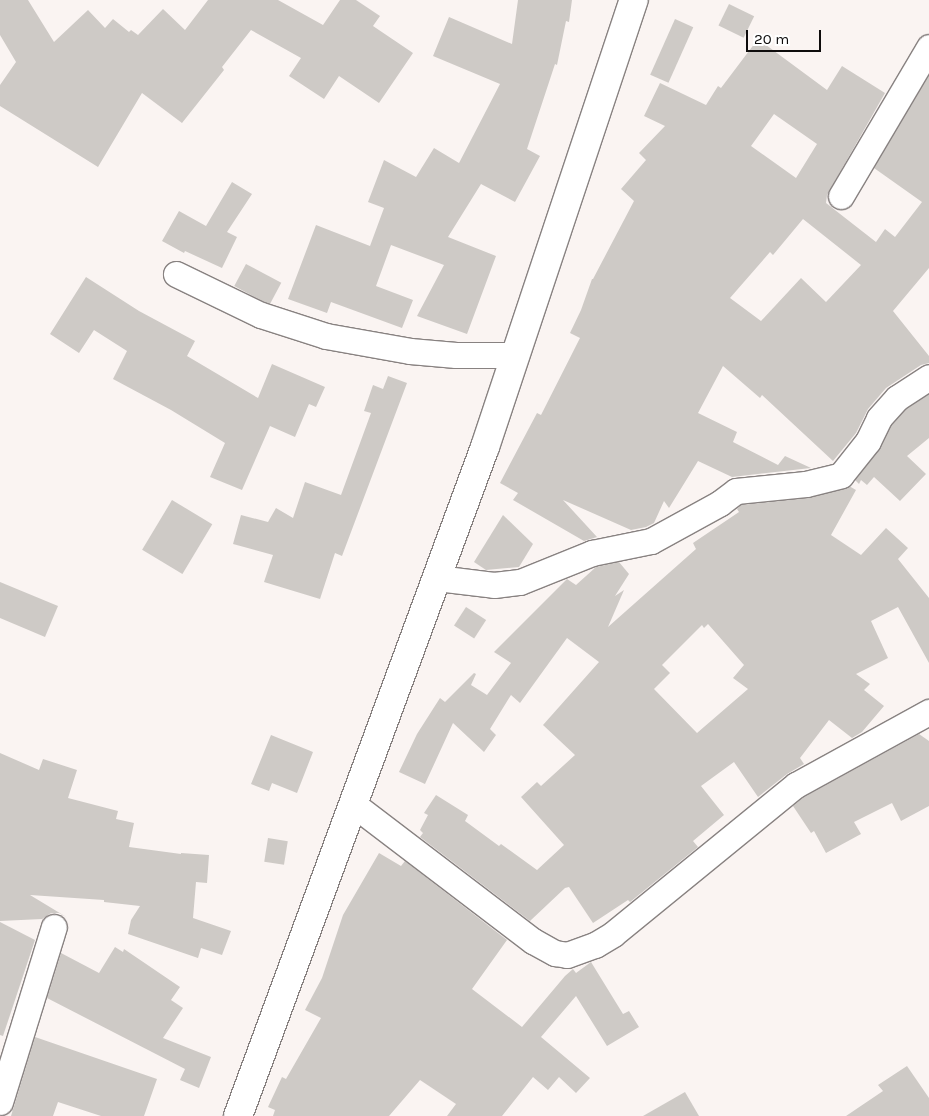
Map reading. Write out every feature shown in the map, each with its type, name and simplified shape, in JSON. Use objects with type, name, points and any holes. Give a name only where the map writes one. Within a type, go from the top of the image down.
[{"type":"main road","points":[[238,1116],[485,447],[634,0]]},
{"type":"street","points":[[841,196],[929,47]]},
{"type":"street","points":[[176,274],[261,315],[326,336],[410,351],[456,355],[516,355]]},
{"type":"street","points":[[437,578],[494,585],[520,582],[592,553],[651,541],[720,503],[736,491],[806,484],[841,475],[868,441],[885,411],[897,398],[929,377]]},
{"type":"street","points":[[353,804],[533,941],[555,953],[567,955],[595,945],[613,934],[796,785],[929,712]]},
{"type":"street","points":[[0,1102],[54,927]]},
{"type":"building","points":[[0,0],[28,0],[54,42],[88,10],[105,28],[113,19],[129,32],[131,30],[138,35],[163,9],[185,30],[208,0],[278,0],[323,25],[340,0],[356,0],[380,16],[373,26],[413,53],[379,103],[339,76],[324,99],[289,76],[301,58],[251,30],[222,67],[224,70],[182,123],[142,93],[98,167],[0,106],[0,85],[16,62],[0,35]]},
{"type":"building","points":[[518,0],[572,0],[569,22],[566,21],[557,65],[555,64],[527,149],[540,156],[515,202],[481,184],[448,237],[496,256],[467,334],[417,316],[444,265],[391,245],[376,286],[413,300],[402,328],[331,302],[327,313],[288,299],[316,225],[370,246],[384,208],[368,202],[384,160],[416,177],[434,148],[459,163],[500,84],[433,56],[449,17],[512,44]]},
{"type":"building","points":[[729,4],[754,16],[744,38],[718,26]]},
{"type":"building","points":[[675,19],[693,27],[668,83],[650,75]]},
{"type":"building","points":[[758,39],[827,90],[842,66],[885,93],[827,195],[826,203],[876,242],[885,229],[895,237],[922,202],[874,168],[929,75],[929,268],[893,311],[929,356],[929,363],[921,365],[886,388],[868,409],[856,433],[833,461],[762,395],[760,398],[723,366],[698,413],[737,432],[733,442],[778,465],[785,456],[811,468],[732,477],[698,461],[669,508],[664,501],[654,523],[631,530],[563,500],[597,537],[584,541],[513,500],[518,493],[500,483],[537,413],[541,415],[580,338],[570,333],[581,310],[592,279],[634,201],[621,189],[646,160],[639,153],[665,126],[644,116],[660,83],[706,105],[718,86],[721,88]],"holes":[[[774,114],[817,144],[796,178],[751,146]],[[803,219],[861,265],[826,302],[801,278],[761,321],[730,298],[770,252],[773,255]]]},
{"type":"building","points":[[232,182],[252,194],[227,232],[237,237],[222,268],[185,251],[184,253],[162,241],[179,211],[206,226]]},
{"type":"building","points":[[246,264],[281,283],[270,305],[234,286]]},
{"type":"building","points":[[86,277],[139,311],[195,341],[187,356],[258,398],[272,364],[325,387],[316,407],[309,404],[295,437],[270,426],[242,490],[210,477],[225,443],[171,410],[113,379],[127,351],[94,330],[79,353],[50,334]]},
{"type":"building","points":[[388,376],[407,383],[342,556],[335,553],[320,599],[264,582],[273,555],[233,544],[241,515],[268,522],[276,508],[293,518],[305,482],[341,495],[371,413],[364,411],[373,385],[383,389]]},
{"type":"building","points":[[929,394],[929,438],[907,456],[926,474],[900,501],[874,477],[867,485],[861,480],[859,484],[855,480],[879,450],[891,426],[906,409]]},
{"type":"building","points":[[849,486],[856,490],[831,535],[861,555],[886,528],[908,548],[898,559],[929,598],[929,663],[898,607],[871,621],[888,658],[856,674],[870,684],[864,690],[884,706],[862,732],[852,738],[829,720],[800,758],[804,764],[787,774],[758,797],[734,762],[701,786],[724,815],[693,841],[698,847],[630,902],[628,900],[593,923],[569,887],[565,888],[530,921],[420,837],[423,833],[420,830],[428,815],[424,813],[436,795],[468,815],[465,821],[499,846],[501,844],[537,870],[564,845],[521,797],[537,782],[541,786],[575,755],[543,725],[599,662],[567,638],[520,703],[511,695],[490,729],[496,735],[484,752],[453,723],[425,784],[399,772],[417,734],[440,698],[445,702],[474,673],[476,674],[471,685],[487,695],[511,663],[494,652],[567,579],[576,585],[596,567],[619,562],[629,574],[615,596],[624,590],[608,627],[696,549],[693,543],[739,512],[737,509],[741,505],[808,498]],"holes":[[[708,624],[744,665],[733,678],[748,689],[697,733],[654,689],[670,673],[662,665],[702,625],[704,628]]]},
{"type":"building","points":[[172,500],[212,524],[182,574],[142,550]]},
{"type":"building","points":[[503,515],[533,544],[519,567],[486,570],[474,562]]},
{"type":"building","points":[[0,582],[58,606],[45,637],[0,618]]},
{"type":"building","points":[[466,607],[486,620],[474,639],[454,625]]},
{"type":"building","points":[[919,734],[929,741],[929,806],[901,821],[892,803],[854,822],[861,834],[826,853],[814,831],[811,833],[793,806],[804,797]]},
{"type":"building","points":[[271,735],[313,752],[297,793],[272,783],[269,791],[251,784]]},
{"type":"building","points":[[0,753],[39,770],[43,759],[77,770],[68,798],[118,811],[116,819],[134,823],[129,847],[181,854],[209,855],[207,883],[196,882],[193,918],[231,931],[222,955],[201,948],[198,958],[128,934],[131,920],[140,906],[104,902],[104,900],[30,895],[68,918],[59,913],[51,913],[42,919],[0,921]]},
{"type":"building","points":[[268,838],[288,841],[284,865],[264,862]]},
{"type":"building","points":[[379,853],[401,866],[405,861],[507,940],[472,989],[522,1027],[565,976],[573,969],[576,973],[591,962],[623,1014],[629,1011],[639,1027],[607,1046],[576,996],[541,1037],[590,1078],[576,1093],[559,1077],[548,1090],[533,1077],[502,1116],[447,1116],[456,1104],[420,1080],[389,1116],[273,1116],[275,1110],[268,1107],[282,1077],[286,1079],[321,1018],[305,1010],[322,978],[343,915]]},
{"type":"building","points":[[0,922],[35,940],[3,1036],[0,1035]]},
{"type":"building","points":[[115,947],[123,952],[124,949],[180,987],[171,1000],[183,1008],[163,1038],[211,1057],[199,1088],[180,1080],[185,1069],[47,998],[61,953],[99,973]]},
{"type":"building","points":[[35,1037],[157,1079],[144,1116],[101,1116],[58,1102],[53,1116],[11,1116]]},
{"type":"building","points":[[907,1066],[929,1098],[929,1116],[846,1116],[883,1091],[878,1085]]},
{"type":"building","points":[[685,1092],[699,1116],[643,1116]]}]
